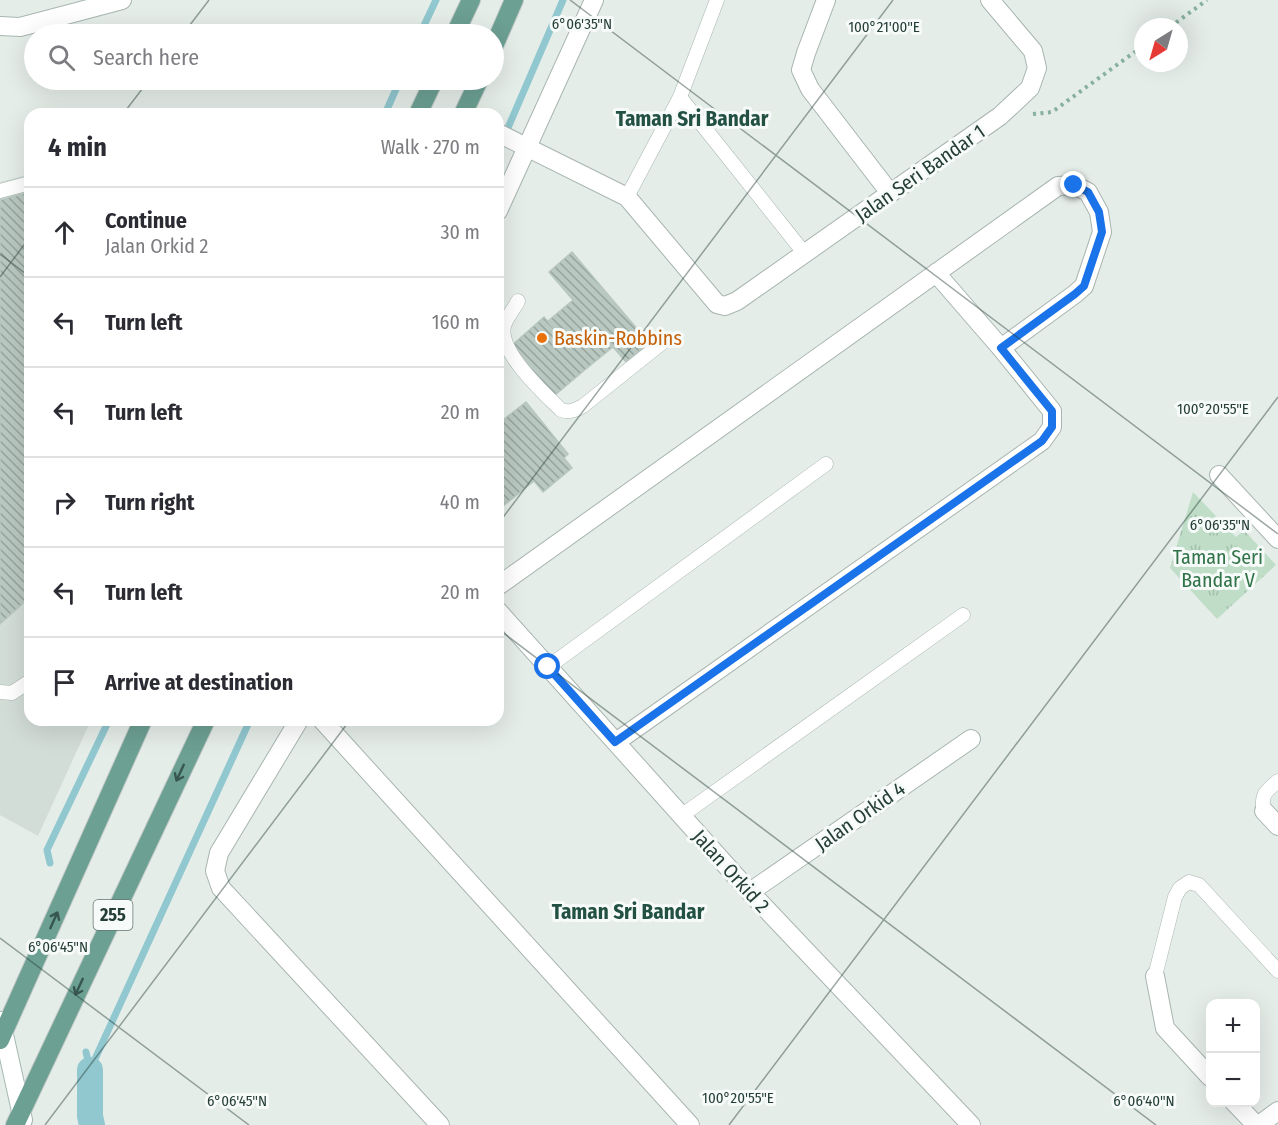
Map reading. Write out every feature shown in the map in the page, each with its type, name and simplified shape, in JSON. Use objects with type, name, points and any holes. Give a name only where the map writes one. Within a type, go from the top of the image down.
[{"type":"main road","points":[[460,24],[471,0]]},
{"type":"main road","points":[[504,24],[514,0]]},
{"type":"main road","points":[[421,108],[429,90]]},
{"type":"main road","points":[[466,108],[474,90]]},
{"type":"main road","name":"255","points":[[1,1030],[140,726]]},
{"type":"main road","name":"255","points":[[20,1120],[203,726]]},
{"type":"street","points":[[31,24],[122,0]]},
{"type":"street","points":[[504,183],[513,140],[594,0]]},
{"type":"street","points":[[825,0],[801,70],[810,89],[890,194]]},
{"type":"street","name":"Jalan Seri Bandar 1","points":[[627,197],[717,304],[724,306],[737,301],[1000,116],[1030,88],[1037,68],[1033,51],[990,0]]},
{"type":"street","points":[[0,26],[24,26]]},
{"type":"street","points":[[513,140],[627,197]]},
{"type":"street","points":[[504,582],[1058,186],[1074,185],[1088,192],[1099,212],[1102,232],[1084,286],[1001,348]]},
{"type":"street","points":[[615,742],[1042,441],[1052,427],[1052,411],[936,273]]},
{"type":"street","points":[[1220,475],[1278,539]]},
{"type":"street","name":"Jalan Orkid 2","points":[[504,618],[750,892],[971,1125]]},
{"type":"street","points":[[295,726],[219,853],[215,871],[221,888],[440,1125]]},
{"type":"street","points":[[327,726],[690,1125]]},
{"type":"street","name":"Jalan Orkid 4","points":[[750,892],[971,740]]},
{"type":"street","points":[[1264,811],[1278,826]]},
{"type":"street","points":[[1155,976],[1165,1028],[1206,1073]]},
{"type":"street","points":[[1,1030],[20,1120]]},
{"type":"street","points":[[1239,1107],[1257,1125],[1278,1111]]},
{"type":"lane","points":[[627,197],[680,97],[717,0]]},
{"type":"lane","points":[[680,97],[805,254]]},
{"type":"lane","points":[[0,191],[24,185]]},
{"type":"lane","points":[[518,302],[504,326],[505,340],[511,354],[531,379],[561,410],[566,412],[572,412],[583,406],[667,339]]},
{"type":"lane","points":[[548,667],[826,464]]},
{"type":"lane","points":[[681,816],[963,615]]},
{"type":"lane","points":[[0,692],[12,693],[24,685]]},
{"type":"lane","points":[[1264,811],[1263,795],[1278,781]]},
{"type":"lane","points":[[1155,976],[1175,897],[1180,888],[1189,882],[1199,885],[1278,971]]},
{"type":"path","points":[[1182,18],[1207,0]]},
{"type":"path","points":[[1000,116],[1052,112],[1134,53]]},
{"type":"shaded area","points":[[24,176],[24,726],[88,726],[38,836],[0,815],[0,182]]},
{"type":"green space","name":"Taman Seri Bandar V","points":[[1193,492],[1236,537],[1244,530],[1276,565],[1217,619],[1170,568]]},
{"type":"building","points":[[24,194],[24,602],[0,624],[0,200]]},
{"type":"building","points":[[572,252],[649,343],[626,362],[613,347],[587,368],[548,321],[573,300],[549,272]]},
{"type":"building","points":[[544,317],[587,368],[554,396],[511,346]]},
{"type":"building","points":[[526,402],[568,454],[564,458],[572,468],[543,492],[534,481],[504,505],[504,419]]},
{"type":"waterway","points":[[425,24],[436,0]]},
{"type":"waterway","points":[[504,137],[563,0]]},
{"type":"waterway","points":[[388,108],[396,90]]},
{"type":"waterway","points":[[50,863],[47,850],[106,726]]},
{"type":"waterway","points":[[90,1070],[247,726]]},
{"type":"waterway","points":[[86,1052],[90,1070]]},
{"type":"waterway","points":[[90,1070],[92,1125]]},
{"type":"place","name":"Baskin-Robbins","points":[[542,338]]},
{"type":"district","name":"Taman Sri Bandar","points":[[692,119]]},
{"type":"district","name":"Taman Sri Bandar","points":[[628,912]]},
{"type":"route","points":[[548,667],[615,742],[1042,441],[1052,427],[1052,411],[1001,348],[1084,286],[1102,232],[1099,212],[1088,192],[1074,185]]}]
